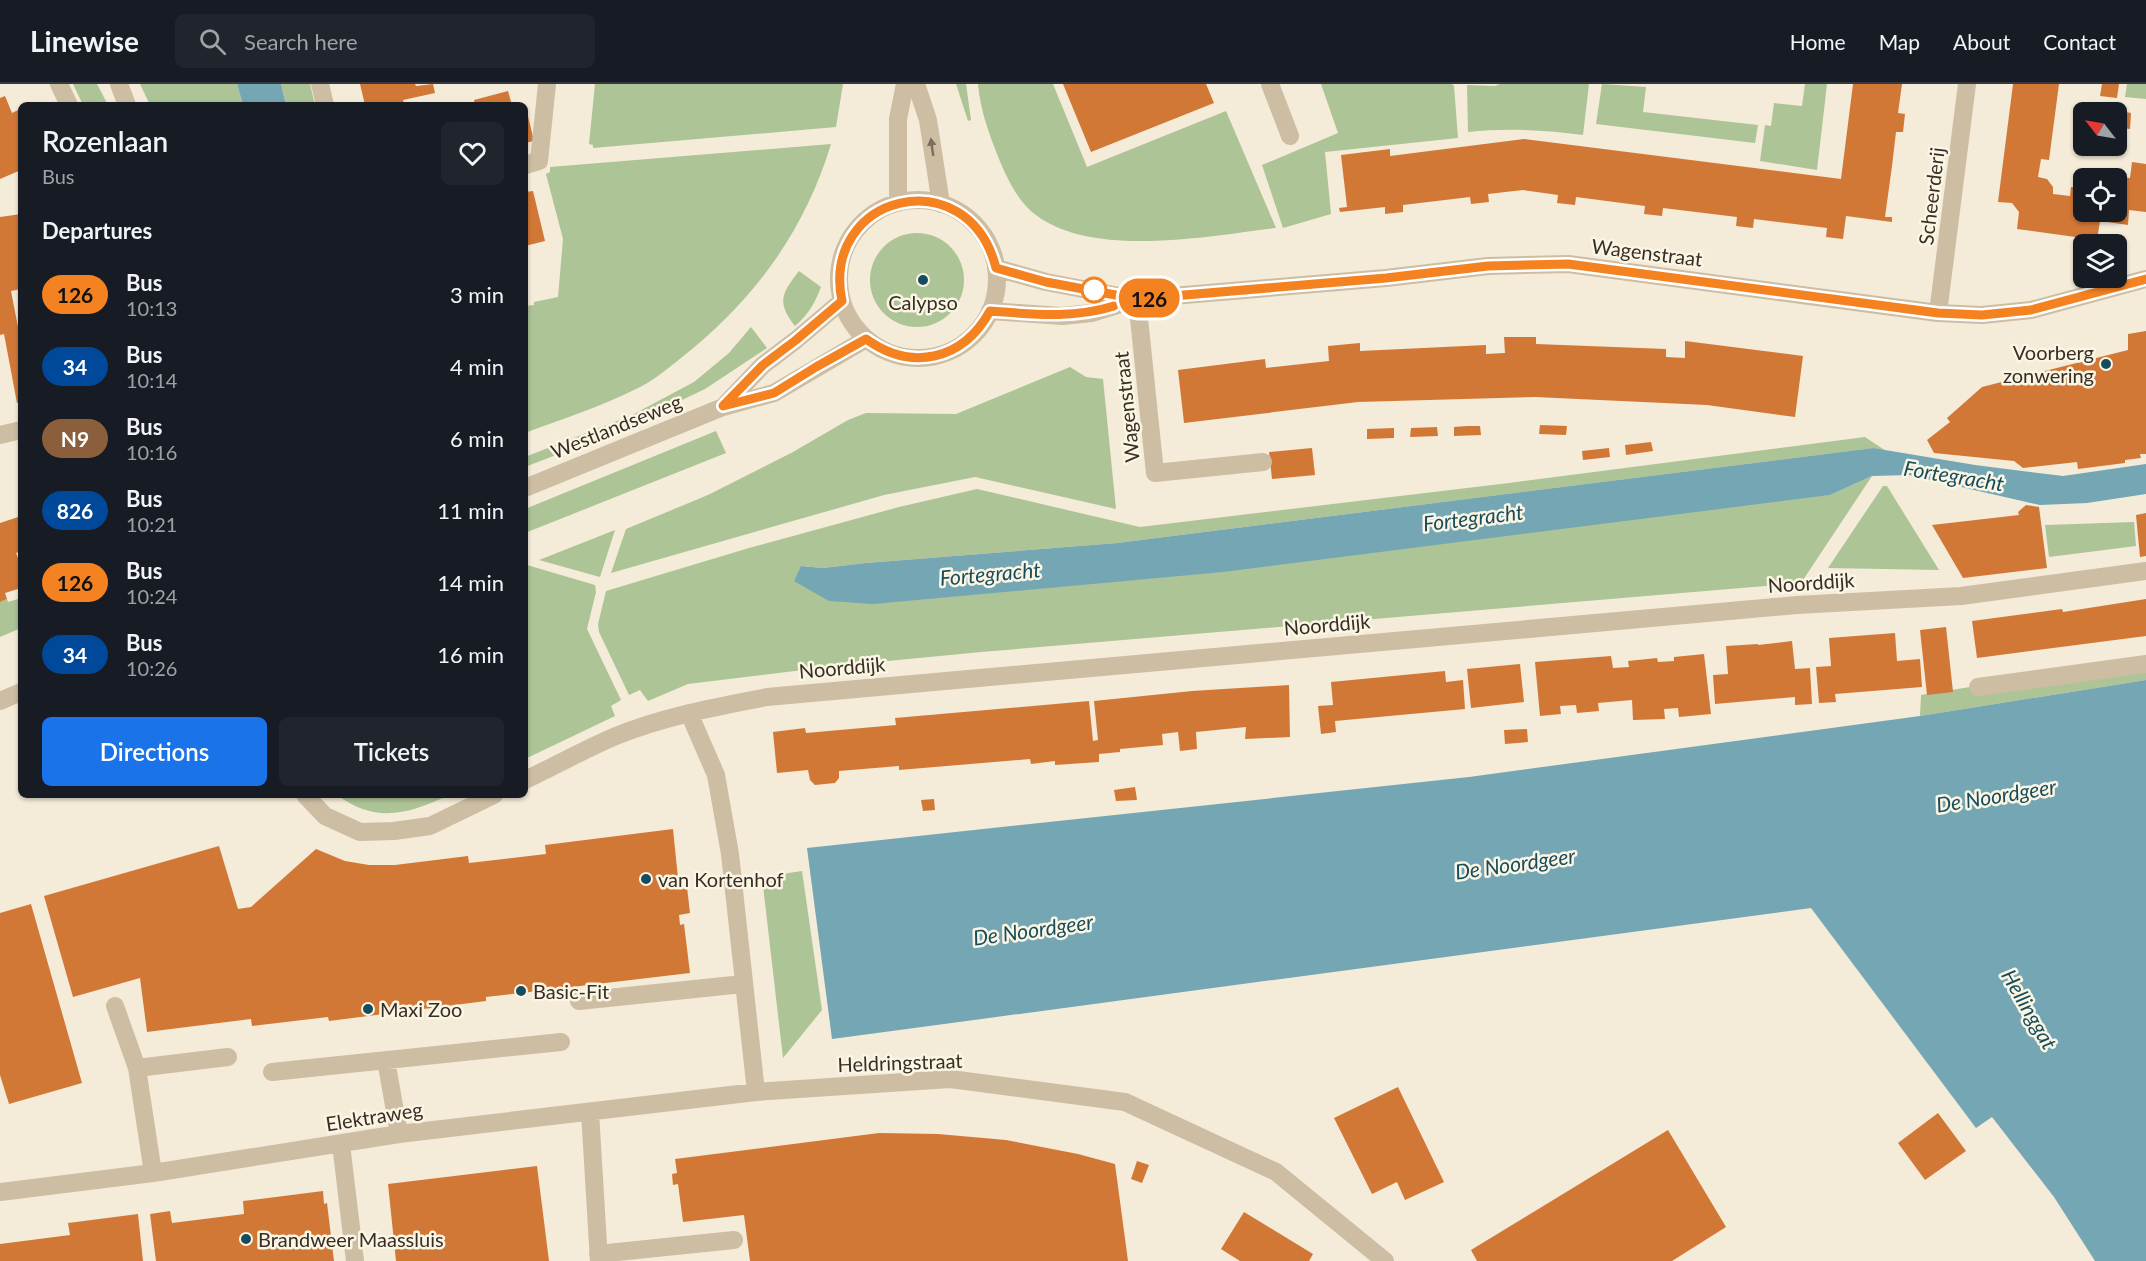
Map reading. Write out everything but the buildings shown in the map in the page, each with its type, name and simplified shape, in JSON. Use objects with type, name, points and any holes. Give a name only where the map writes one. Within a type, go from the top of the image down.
[{"type":"street","points":[[59,84],[68,102]]},
{"type":"street","points":[[118,84],[126,102]]},
{"type":"street","points":[[320,84],[324,102]]},
{"type":"street","points":[[532,163],[547,84]]},
{"type":"street","points":[[898,203],[898,119],[905,84]]},
{"type":"street","points":[[916,84],[928,120],[941,204]]},
{"type":"street","points":[[1270,84],[1290,136]]},
{"type":"street","name":"Scheerderij","points":[[1938,313],[1967,84]]},
{"type":"street","points":[[920,201],[941,204],[967,218],[978,228],[986,241],[996,268],[996,290],[990,311],[965,342],[941,354],[915,358],[902,357],[889,353],[866,339],[852,322],[842,301],[839,276],[844,252],[861,225],[876,213],[898,203],[920,201]]},
{"type":"street","name":"Wagenstraat","points":[[990,311],[1062,316],[1092,313],[1137,299],[1386,278],[1488,266],[1568,264],[1938,313],[1982,315],[2031,310],[2146,279]]},
{"type":"street","name":"Wagenstraat","points":[[996,268],[1046,282],[1137,299]]},
{"type":"street","name":"Wagenstraat","points":[[1137,299],[1155,473],[1263,462]]},
{"type":"street","name":"Westlandseweg","points":[[723,406],[763,365],[842,301]]},
{"type":"street","name":"Westlandseweg","points":[[528,487],[723,406],[774,393],[866,339]]},
{"type":"street","points":[[0,435],[18,431]]},
{"type":"street","name":"Noorddijk","points":[[528,779],[616,736],[689,713],[767,697],[1797,605],[1961,596],[2146,572]]},
{"type":"street","points":[[1978,687],[2146,664]]},
{"type":"street","points":[[0,701],[18,693]]},
{"type":"street","points":[[689,713],[717,775],[730,854],[756,1092]]},
{"type":"street","points":[[308,798],[326,816],[360,832],[394,831],[430,826],[488,798]]},
{"type":"street","points":[[579,1001],[743,984]]},
{"type":"street","points":[[115,1006],[137,1068],[153,1173]]},
{"type":"street","points":[[272,1072],[561,1042]]},
{"type":"street","points":[[137,1068],[228,1058]]},
{"type":"street","points":[[386,1060],[399,1134]]},
{"type":"street","name":"Heldringstraat","points":[[756,1092],[950,1079],[1125,1102],[1276,1172],[1385,1261]]},
{"type":"street","name":"Elektraweg","points":[[0,1192],[153,1173],[399,1134],[756,1092]]},
{"type":"street","points":[[590,1112],[598,1257],[734,1240]]},
{"type":"street","points":[[341,1144],[355,1261]]},
{"type":"green space","points":[[73,84],[97,84],[106,102],[82,102]]},
{"type":"green space","points":[[140,84],[237,84],[242,102],[149,102]]},
{"type":"green space","points":[[281,84],[310,84],[314,102],[285,102]]},
{"type":"green space","points":[[595,84],[843,84],[836,127],[593,148],[593,145],[589,144]]},
{"type":"green space","points":[[956,84],[966,84],[971,120],[968,121]]},
{"type":"green space","points":[[978,84],[1053,84],[1087,167],[1226,111],[1276,228],[1217,236],[1150,241],[1085,236],[1056,227],[1032,212],[1011,185],[988,128]]},
{"type":"green space","points":[[1321,84],[1452,84],[1458,138],[1325,152],[1331,214],[1283,228],[1262,165],[1338,133]]},
{"type":"green space","points":[[1500,84],[1589,84],[1583,135],[1526,130],[1468,132],[1467,85],[1495,86]]},
{"type":"green space","points":[[1602,84],[1646,87],[1643,112],[1758,125],[1755,143],[1596,124]]},
{"type":"green space","points":[[1805,84],[1827,84],[1817,170],[1760,161],[1765,125],[1771,126],[1774,103],[1802,106]]},
{"type":"green space","points":[[2127,84],[2146,84],[2146,99],[2125,97]]},
{"type":"green space","points":[[831,144],[820,176],[791,236],[753,289],[707,336],[665,371],[642,386],[595,407],[528,432],[528,306],[534,305],[534,302],[558,297],[563,239],[546,174],[550,172],[550,167]]},
{"type":"green space","points":[[917,233],[935,236],[950,247],[961,262],[964,280],[961,298],[950,313],[935,324],[917,327],[899,324],[884,313],[873,298],[870,280],[873,262],[884,247],[899,236]]},
{"type":"green space","points":[[799,271],[821,287],[811,308],[795,326],[783,304],[785,292]]},
{"type":"green space","points":[[751,327],[767,348],[705,389],[613,433],[528,466],[528,456],[632,415],[694,382],[729,353]]},
{"type":"green space","points":[[1070,367],[1086,377],[1103,379],[1116,509],[975,477],[884,495],[611,573],[626,529],[708,495],[793,452],[848,420],[866,413],[956,414]]},
{"type":"green space","points":[[716,431],[726,453],[528,532],[528,508]]},
{"type":"green space","points":[[1865,437],[1886,451],[1873,448],[1117,543],[823,568],[802,566],[794,581],[1830,495],[1872,476],[1801,583],[836,666],[688,684],[648,701],[640,690],[629,695],[599,632],[598,624],[606,591],[749,548],[899,507],[977,489],[1140,527]]},
{"type":"green space","points":[[1883,486],[1887,486],[1939,570],[1828,568]]},
{"type":"green space","points":[[2134,522],[2136,546],[2049,557],[2045,525]]},
{"type":"green space","points":[[615,530],[600,577],[539,560]]},
{"type":"green space","points":[[528,565],[595,585],[596,592],[587,629],[621,700],[611,706],[615,716],[528,758]]},
{"type":"green space","points":[[7,599],[8,602],[18,599],[18,629],[0,637],[0,602]]},
{"type":"green space","points":[[2146,658],[2146,680],[1920,716],[1921,695]]},
{"type":"green space","points":[[342,798],[443,798],[420,807],[393,813],[365,810]]},
{"type":"green space","points":[[802,871],[822,1010],[783,1058],[762,877]]},
{"type":"water","points":[[237,84],[281,84],[285,102],[242,102]]},
{"type":"water","name":"Fortegracht","points":[[1873,448],[1975,465],[2063,476],[2146,464],[2146,494],[2087,503],[2040,505],[1909,475],[1872,476],[1830,495],[1223,572],[873,604],[829,601],[794,581],[801,566],[823,568],[1117,543]]},
{"type":"water","points":[[2146,680],[2146,1261],[2095,1261],[2054,1197],[1992,1117],[1976,1128],[1811,908],[832,1039],[807,848],[1469,777],[1920,716]]},
{"type":"bus line","name":"126","points":[[1114,306],[1092,313],[1062,316],[990,311],[975,333],[965,342],[954,350],[928,357],[902,357],[877,347],[866,339],[774,393],[723,406],[763,365],[842,301],[839,276],[841,264],[844,252],[857,230],[886,207],[909,201],[941,204],[967,218],[978,228],[986,241],[996,268],[1046,282],[1137,299],[1386,278],[1488,266],[1568,264],[1938,313],[1982,315],[2031,310],[2146,279]]},
{"type":"place","name":"Calypso","points":[[923,280]]},
{"type":"place","name":"Voorberg zonwering","points":[[2106,364]]},
{"type":"place","name":"van Kortenhof","points":[[646,879]]},
{"type":"place","name":"Basic-Fit","points":[[521,991]]},
{"type":"place","name":"Maxi Zoo","points":[[368,1009]]},
{"type":"place","name":"Brandweer Maassluis","points":[[246,1239]]},
{"type":"water label","name":"De Noordgeer","points":[[1996,795]]},
{"type":"water label","name":"De Noordgeer","points":[[1515,863]]},
{"type":"water label","name":"De Noordgeer","points":[[1033,929]]},
{"type":"water label","name":"Hellinggat","points":[[2030,1009]]}]
